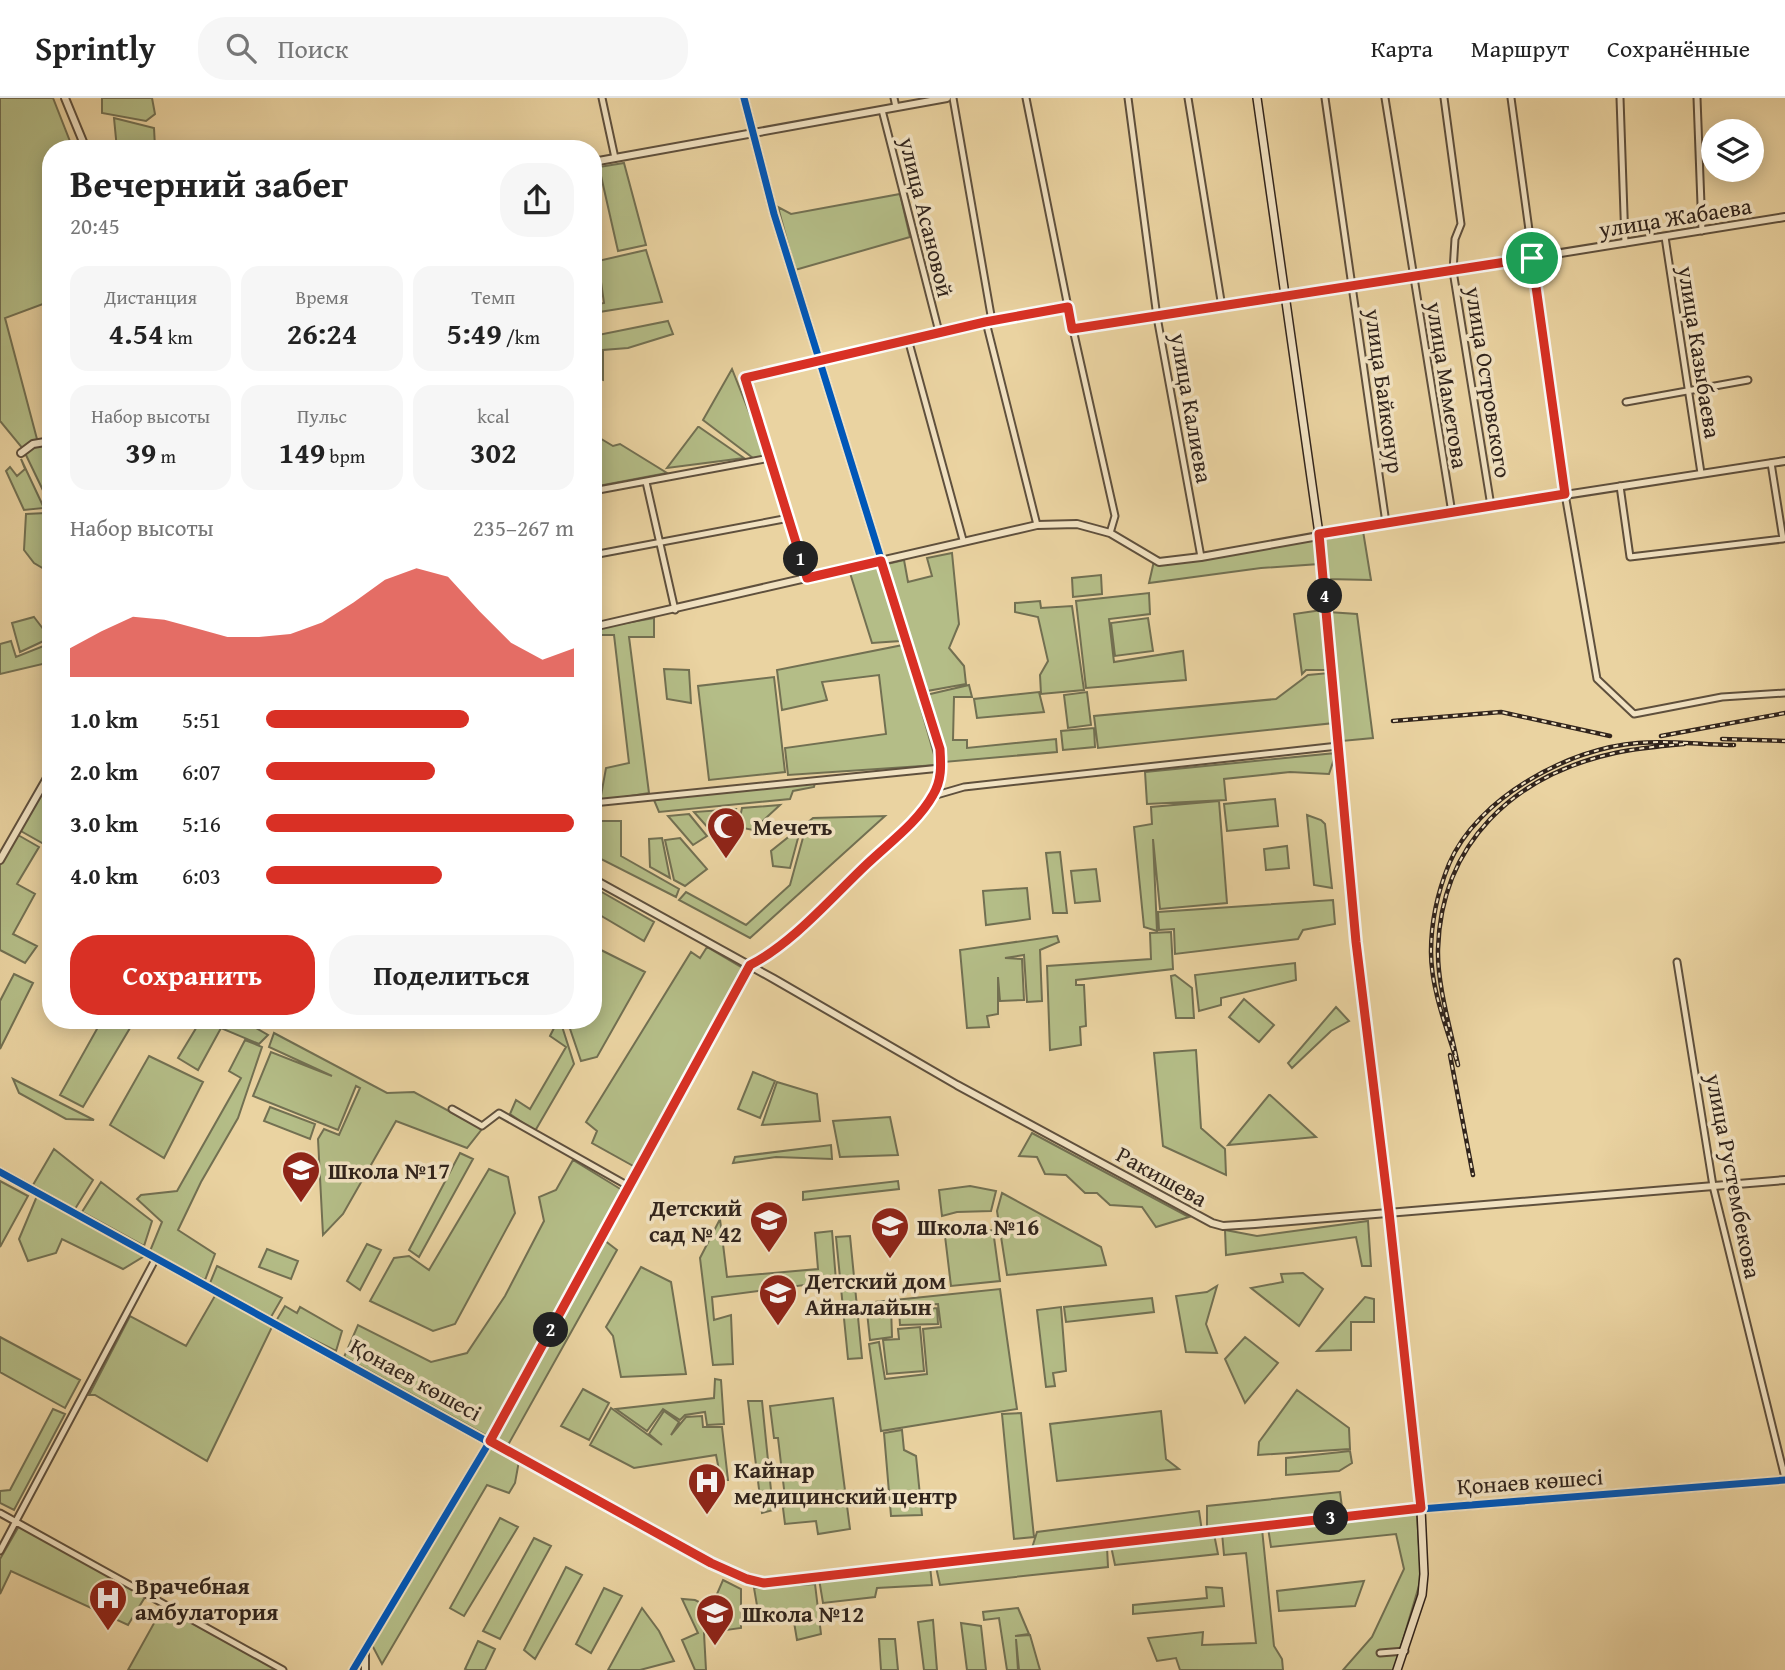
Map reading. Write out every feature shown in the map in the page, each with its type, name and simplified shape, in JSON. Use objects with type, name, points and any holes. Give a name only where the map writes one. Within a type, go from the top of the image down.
[{"type":"main road","points":[[1257,98],[1319,534],[1356,942],[1421,1508],[1424,1574],[1422,1595],[1397,1670]]},
{"type":"street","points":[[65,98],[82,140]]},
{"type":"street","points":[[602,98],[615,158]]},
{"type":"street","points":[[353,1670],[490,1441],[750,965],[766,956],[805,922],[921,813],[933,796],[942,768],[940,749],[774,215],[744,98]]},
{"type":"street","name":"улица Асановой","points":[[894,98],[896,107]]},
{"type":"street","points":[[602,160],[947,98]]},
{"type":"street","points":[[953,98],[989,322],[1037,525]]},
{"type":"street","points":[[1026,98],[1072,329],[1115,516],[1110,533]]},
{"type":"street","name":"улица Калиева","points":[[1128,98],[1157,317],[1201,557]]},
{"type":"street","points":[[1188,98],[1222,307]]},
{"type":"street","name":"улица Байконур","points":[[1325,98],[1387,523]]},
{"type":"street","name":"улица Маметова","points":[[1385,98],[1452,513]]},
{"type":"street","name":"улица Островского","points":[[1444,98],[1461,224],[1455,239],[1453,271],[1491,506]]},
{"type":"street","points":[[1511,98],[1565,494],[1597,679],[1634,714],[1723,697],[1785,693]]},
{"type":"street","points":[[1620,98],[1625,243]]},
{"type":"street","points":[[1696,98],[1702,231]]},
{"type":"street","name":"улица Асановой","points":[[882,110],[939,332]]},
{"type":"street","name":"улица Жабаева","points":[[1072,329],[1785,217]]},
{"type":"street","name":"улица Казыбаева","points":[[1665,237],[1701,473]]},
{"type":"street","points":[[807,578],[745,378],[939,332],[1068,307]]},
{"type":"street","points":[[908,339],[962,540]]},
{"type":"street","points":[[1626,402],[1748,380]]},
{"type":"street","points":[[21,453],[33,444],[42,442]]},
{"type":"street","points":[[602,489],[771,458]]},
{"type":"street","points":[[602,624],[675,610],[962,540],[1037,525],[1077,524],[1110,533],[1159,562],[1565,494],[1785,461]]},
{"type":"street","points":[[1620,486],[1630,557],[1783,539],[1771,463]]},
{"type":"street","points":[[646,482],[675,610]]},
{"type":"street","points":[[602,553],[789,518]]},
{"type":"street","points":[[933,796],[964,787],[1338,746]]},
{"type":"street","points":[[602,802],[942,768]]},
{"type":"street","points":[[0,860],[42,787]]},
{"type":"street","name":"Ракишева","points":[[602,884],[750,965],[957,1085],[1212,1223],[1244,1225],[1785,1180]]},
{"type":"street","name":"улица Рустембекова","points":[[1677,962],[1713,1186],[1785,1479]]},
{"type":"street","points":[[453,1109],[482,1125],[499,1113],[630,1187]]},
{"type":"street","name":"Қонаев көшесі","points":[[0,1172],[711,1563],[747,1579],[764,1583],[1421,1508],[1785,1479]]},
{"type":"street","points":[[0,1551],[156,1258]]},
{"type":"street","points":[[0,1513],[283,1670]]},
{"type":"street","points":[[365,1648],[365,1670]]},
{"type":"street","points":[[1380,1653],[1405,1651]]},
{"type":"green space","points":[[0,98],[53,98],[69,140],[42,140],[42,304],[5,318],[37,439],[23,449],[0,421]]},
{"type":"green space","points":[[102,98],[152,98],[155,114],[146,121],[102,113]]},
{"type":"green space","points":[[114,118],[154,128],[155,140],[116,140]]},
{"type":"green space","points":[[624,163],[646,245],[618,251],[602,180],[602,167]]},
{"type":"green space","points":[[900,194],[910,237],[795,270],[778,207],[791,214]]},
{"type":"green space","points":[[646,250],[662,302],[602,312],[602,260]]},
{"type":"green space","points":[[668,321],[673,334],[628,348],[603,350],[603,380],[602,334]]},
{"type":"green space","points":[[732,369],[767,457],[753,458],[703,420]]},
{"type":"green space","points":[[699,427],[744,458],[667,468]]},
{"type":"green space","points":[[602,439],[613,446],[620,444],[667,473],[602,485]]},
{"type":"green space","points":[[42,446],[42,488],[25,453]]},
{"type":"green space","points":[[21,459],[42,508],[24,510],[6,471],[10,467],[17,476],[25,469]]},
{"type":"green space","points":[[42,513],[42,568],[34,563],[24,550],[26,514]]},
{"type":"green space","points":[[1363,531],[1371,580],[1327,579],[1323,538]]},
{"type":"green space","points":[[1318,537],[1319,564],[1261,568],[1149,583],[1154,561]]},
{"type":"green space","points":[[952,553],[959,624],[949,648],[964,666],[966,684],[927,691],[887,564],[904,560],[908,582],[932,576],[927,558]]},
{"type":"green space","points":[[882,564],[900,641],[872,643],[850,573]]},
{"type":"green space","points":[[1101,575],[1102,594],[1073,597],[1072,578]]},
{"type":"green space","points":[[1149,593],[1150,614],[1109,619],[1114,662],[1183,651],[1186,680],[1086,688],[1076,601]]},
{"type":"green space","points":[[1040,601],[1041,608],[1072,606],[1084,690],[1041,694],[1040,675],[1048,661],[1038,617],[1015,612],[1015,603]]},
{"type":"green space","points":[[1322,610],[1328,670],[1306,670],[1302,674],[1294,614]]},
{"type":"green space","points":[[1328,612],[1357,614],[1373,738],[1342,741]]},
{"type":"green space","points":[[34,617],[42,628],[42,642],[20,652],[12,623]]},
{"type":"green space","points":[[654,618],[654,637],[629,637],[649,793],[602,801],[606,768],[629,763],[614,635],[602,635],[602,627]]},
{"type":"green space","points":[[1148,618],[1153,651],[1115,656],[1111,623]]},
{"type":"green space","points":[[11,641],[16,657],[42,647],[42,664],[0,674],[0,644]]},
{"type":"green space","points":[[903,645],[937,765],[788,775],[785,748],[886,734],[879,675],[822,682],[827,700],[782,710],[777,670]]},
{"type":"green space","points":[[664,669],[689,670],[691,703],[667,699]]},
{"type":"green space","points":[[1329,673],[1334,723],[1098,748],[1094,716],[1276,699],[1308,675]]},
{"type":"green space","points":[[774,677],[785,772],[709,780],[698,686]]},
{"type":"green space","points":[[969,685],[972,697],[954,697],[953,740],[967,740],[967,748],[1056,739],[1057,752],[944,762],[942,744],[926,695]]},
{"type":"green space","points":[[1039,692],[1044,712],[977,718],[974,699]]},
{"type":"green space","points":[[1087,692],[1091,725],[1068,728],[1064,695]]},
{"type":"green space","points":[[1094,728],[1095,747],[1063,750],[1061,731]]},
{"type":"green space","points":[[1336,753],[1329,774],[1290,772],[1224,779],[1226,800],[1147,804],[1145,772]]},
{"type":"green space","points":[[815,782],[814,787],[793,791],[790,799],[659,812],[654,800]]},
{"type":"green space","points":[[42,790],[42,843],[19,830]]},
{"type":"green space","points":[[1275,799],[1278,826],[1227,831],[1224,804]]},
{"type":"green space","points":[[1219,801],[1227,903],[1160,909],[1153,839],[1157,931],[1144,927],[1134,827],[1152,824],[1151,807]]},
{"type":"green space","points":[[780,805],[753,830],[738,827],[742,808]]},
{"type":"green space","points":[[736,809],[730,829],[717,838],[694,812]]},
{"type":"green space","points":[[689,814],[707,836],[693,845],[668,816]]},
{"type":"green space","points":[[1307,815],[1325,824],[1332,888],[1314,885]]},
{"type":"green space","points":[[885,816],[750,938],[679,900],[686,892],[746,925],[790,885],[807,823],[813,818]]},
{"type":"green space","points":[[602,821],[621,821],[621,856],[679,889],[676,897],[602,860]]},
{"type":"green space","points":[[801,827],[790,868],[773,866],[771,851]]},
{"type":"green space","points":[[18,835],[39,847],[17,884],[35,894],[13,934],[37,946],[25,963],[0,950],[0,865]]},
{"type":"green space","points":[[662,838],[670,878],[650,867],[649,839]]},
{"type":"green space","points":[[680,838],[707,869],[685,886],[674,880],[665,840]]},
{"type":"green space","points":[[1287,846],[1289,868],[1266,870],[1264,849]]},
{"type":"green space","points":[[1060,852],[1067,913],[1053,913],[1046,853]]},
{"type":"green space","points":[[1096,869],[1100,901],[1075,903],[1071,871]]},
{"type":"green space","points":[[1027,888],[1030,919],[986,925],[983,891]]},
{"type":"green space","points":[[602,892],[654,922],[644,941],[602,916]]},
{"type":"green space","points":[[1333,900],[1335,924],[1303,930],[1298,939],[1175,954],[1174,929],[1159,930],[1158,912]]},
{"type":"green space","points":[[1171,932],[1173,969],[1076,980],[1076,985],[1084,985],[1086,1026],[1080,1027],[1081,1045],[1050,1050],[1047,966],[1151,959],[1150,933]]},
{"type":"green space","points":[[1057,936],[1059,942],[1040,950],[1042,1001],[1027,1002],[1024,955],[1005,958],[1022,959],[1024,1000],[1000,1001],[998,977],[998,1014],[987,1016],[989,1027],[967,1028],[960,950]]},
{"type":"green space","points":[[707,947],[746,970],[635,1167],[592,1143],[597,1131],[586,1122],[691,952],[700,958]]},
{"type":"green space","points":[[602,950],[645,972],[597,1057],[581,1061],[570,1029],[602,1029]]},
{"type":"green space","points":[[1295,963],[1296,980],[1221,998],[1221,1005],[1199,1011],[1195,975]]},
{"type":"green space","points":[[14,974],[33,983],[0,1049],[0,1001]]},
{"type":"green space","points":[[1175,975],[1192,988],[1194,1018],[1176,1018],[1171,976]]},
{"type":"green space","points":[[1244,999],[1274,1025],[1259,1042],[1229,1017]]},
{"type":"green space","points":[[1336,1007],[1349,1021],[1331,1031],[1292,1068],[1288,1063]]},
{"type":"green space","points":[[97,1029],[129,1029],[83,1107],[60,1095]]},
{"type":"green space","points":[[196,1029],[220,1029],[198,1070],[178,1058]]},
{"type":"green space","points":[[223,1029],[258,1029],[268,1035],[259,1044]]},
{"type":"green space","points":[[554,1029],[563,1029],[574,1064],[535,1131],[510,1114],[516,1100],[530,1109],[566,1047],[550,1036]]},
{"type":"green space","points":[[274,1033],[387,1093],[414,1092],[482,1129],[467,1148],[396,1121],[343,1214],[323,1235],[318,1139],[324,1129],[339,1135],[360,1088],[356,1086],[338,1130],[253,1096],[271,1052],[332,1076],[269,1047]]},
{"type":"green space","points":[[245,1040],[262,1047],[238,1118],[201,1182],[178,1230],[215,1254],[205,1280],[150,1251],[162,1222],[137,1199],[141,1195],[177,1191],[241,1078],[229,1071]]},
{"type":"green space","points":[[1196,1050],[1201,1128],[1225,1149],[1226,1175],[1163,1146],[1154,1053]]},
{"type":"green space","points":[[149,1056],[203,1082],[164,1158],[110,1125]]},
{"type":"green space","points":[[753,1072],[775,1081],[760,1118],[738,1109]]},
{"type":"green space","points":[[13,1079],[94,1120],[66,1119],[19,1093]]},
{"type":"green space","points":[[777,1082],[817,1094],[820,1121],[762,1125]]},
{"type":"green space","points":[[1269,1095],[1316,1137],[1228,1145]]},
{"type":"green space","points":[[270,1107],[315,1124],[310,1139],[264,1121]]},
{"type":"green space","points":[[890,1117],[898,1155],[840,1157],[833,1121]]},
{"type":"green space","points":[[1032,1133],[1189,1217],[1156,1227],[1142,1207],[1110,1205],[1097,1193],[1085,1193],[1066,1175],[1045,1174],[1037,1157],[1019,1156]]},
{"type":"green space","points":[[831,1145],[832,1159],[776,1157],[733,1163],[735,1157]]},
{"type":"green space","points":[[54,1149],[93,1180],[75,1209],[33,1185]]},
{"type":"green space","points":[[460,1153],[473,1159],[419,1257],[409,1250]]},
{"type":"green space","points":[[573,1160],[622,1190],[489,1437],[344,1357],[358,1325],[431,1362],[467,1353],[505,1296],[544,1221],[539,1197],[556,1190]]},
{"type":"green space","points":[[489,1169],[508,1177],[515,1213],[455,1324],[433,1331],[370,1301],[394,1258],[409,1256],[429,1270]]},
{"type":"green space","points":[[0,1181],[28,1196],[0,1247]]},
{"type":"green space","points":[[898,1181],[899,1189],[803,1200],[803,1192]]},
{"type":"green space","points":[[101,1182],[152,1221],[144,1246],[82,1212]]},
{"type":"green space","points":[[970,1186],[996,1191],[991,1211],[957,1212],[942,1216],[939,1190]]},
{"type":"green space","points":[[1002,1193],[1101,1247],[1106,1265],[1007,1275],[997,1211]]},
{"type":"green space","points":[[37,1196],[146,1255],[123,1269],[62,1239],[56,1253],[28,1261],[19,1239]]},
{"type":"green space","points":[[720,1219],[727,1277],[818,1269],[815,1233],[832,1231],[836,1281],[712,1297],[714,1320],[731,1315],[733,1364],[713,1365],[700,1258]]},
{"type":"green space","points":[[1368,1221],[1371,1266],[1362,1266],[1356,1237],[1226,1255],[1225,1230],[1257,1236]]},
{"type":"green space","points":[[993,1230],[1000,1281],[951,1286],[945,1236]]},
{"type":"green space","points":[[850,1236],[862,1358],[848,1359],[836,1237]]},
{"type":"green space","points":[[604,1240],[617,1250],[508,1445],[495,1438]]},
{"type":"green space","points":[[367,1244],[381,1250],[360,1290],[347,1281]]},
{"type":"green space","points":[[267,1249],[298,1261],[291,1279],[259,1267]]},
{"type":"green space","points":[[217,1266],[282,1298],[271,1317],[210,1283]]},
{"type":"green space","points":[[641,1267],[671,1282],[686,1374],[621,1377],[613,1336],[606,1327]]},
{"type":"green space","points":[[1303,1273],[1323,1289],[1299,1326],[1251,1288],[1283,1282],[1281,1274]]},
{"type":"green space","points":[[1217,1286],[1206,1324],[1217,1353],[1186,1352],[1176,1296],[1207,1292]]},
{"type":"green space","points":[[1000,1289],[1017,1409],[881,1431],[869,1344],[879,1342],[885,1379],[927,1374],[923,1329],[941,1327],[938,1304],[891,1306],[892,1337],[870,1340],[866,1303]]},
{"type":"green space","points":[[216,1294],[272,1327],[207,1461],[95,1395],[89,1395],[130,1316],[186,1346]]},
{"type":"green space","points":[[1365,1297],[1374,1299],[1374,1322],[1351,1322],[1351,1350],[1317,1351]]},
{"type":"green space","points":[[1152,1298],[1154,1312],[1066,1322],[1064,1307]]},
{"type":"green space","points":[[285,1306],[297,1313],[300,1307],[342,1331],[336,1351],[276,1321]]},
{"type":"green space","points":[[1061,1307],[1066,1371],[1053,1373],[1055,1386],[1046,1387],[1037,1310]]},
{"type":"green space","points":[[937,1308],[938,1324],[900,1325],[899,1309]]},
{"type":"green space","points":[[920,1327],[924,1371],[887,1374],[883,1340],[899,1339],[898,1329]]},
{"type":"green space","points":[[0,1337],[80,1380],[65,1408],[0,1372]]},
{"type":"green space","points":[[1245,1337],[1278,1363],[1245,1403],[1225,1359]]},
{"type":"green space","points":[[715,1379],[721,1380],[724,1424],[707,1425],[705,1412],[685,1415],[680,1420],[663,1409],[647,1431],[616,1409],[714,1398]]},
{"type":"green space","points":[[583,1389],[609,1403],[589,1440],[561,1426]]},
{"type":"green space","points":[[1297,1390],[1349,1428],[1350,1449],[1258,1455],[1259,1442]]},
{"type":"green space","points":[[833,1398],[850,1529],[818,1534],[816,1521],[785,1524],[783,1508],[786,1506],[778,1438],[774,1438],[770,1406]]},
{"type":"green space","points":[[748,1401],[762,1401],[773,1510],[762,1513]]},
{"type":"green space","points":[[611,1408],[662,1445],[649,1434],[664,1411],[679,1422],[671,1435],[686,1417],[702,1416],[703,1427],[722,1427],[728,1480],[721,1480],[716,1455],[634,1468],[590,1445]]},
{"type":"green space","points":[[53,1409],[65,1414],[14,1510],[0,1503],[0,1491],[10,1490]]},
{"type":"green space","points":[[1161,1411],[1166,1459],[1179,1469],[1057,1481],[1050,1424]]},
{"type":"green space","points":[[1021,1413],[1034,1537],[1014,1539],[1002,1414]]},
{"type":"green space","points":[[902,1430],[904,1450],[916,1456],[922,1515],[891,1516],[884,1433]]},
{"type":"green space","points":[[491,1446],[519,1461],[515,1483],[509,1493],[487,1485],[382,1664],[372,1645]]},
{"type":"green space","points":[[1350,1451],[1352,1463],[1339,1471],[1286,1475],[1286,1458]]},
{"type":"green space","points":[[1340,1492],[1343,1515],[1207,1530],[1207,1506]]},
{"type":"green space","points":[[1199,1511],[1202,1531],[1032,1548],[1037,1532]]},
{"type":"green space","points":[[1417,1514],[1421,1579],[1394,1670],[1343,1670],[1372,1637],[1404,1569],[1396,1534],[1271,1547],[1268,1528]]},
{"type":"green space","points":[[500,1518],[518,1527],[464,1616],[450,1608]]},
{"type":"green space","points":[[19,1526],[145,1597],[128,1625],[11,1571],[0,1594],[0,1559]]},
{"type":"green space","points":[[1262,1529],[1274,1646],[1282,1659],[1283,1670],[1180,1670],[1176,1658],[1157,1661],[1148,1638],[1203,1632],[1202,1645],[1256,1643],[1246,1553],[1224,1555],[1222,1533]]},
{"type":"green space","points":[[1214,1534],[1218,1554],[1115,1565],[1111,1546]]},
{"type":"green space","points":[[534,1538],[551,1546],[500,1639],[483,1631]]},
{"type":"green space","points":[[1107,1547],[1108,1567],[940,1585],[936,1567]]},
{"type":"green space","points":[[930,1566],[932,1585],[877,1588],[875,1597],[823,1603],[819,1579]]},
{"type":"green space","points":[[566,1567],[582,1575],[535,1659],[524,1650]]},
{"type":"green space","points":[[723,1580],[741,1589],[741,1628],[704,1633],[706,1670],[695,1670],[682,1640],[698,1633],[682,1599],[695,1600],[711,1608]]},
{"type":"green space","points":[[1364,1581],[1355,1606],[1279,1611],[1277,1591]]},
{"type":"green space","points":[[815,1584],[821,1634],[797,1640],[794,1622],[760,1623],[754,1588]]},
{"type":"green space","points":[[1206,1587],[1222,1588],[1224,1606],[1133,1614],[1133,1605],[1207,1598]]},
{"type":"green space","points":[[604,1588],[622,1596],[591,1653],[576,1644]]},
{"type":"green space","points":[[163,1607],[277,1670],[128,1670]]},
{"type":"green space","points":[[642,1608],[659,1631],[674,1661],[640,1670],[608,1670]]},
{"type":"green space","points":[[1018,1608],[1029,1634],[1015,1636],[1030,1635],[1040,1670],[1019,1670],[1016,1639],[1018,1670],[1007,1670],[999,1618],[984,1620],[983,1612]]},
{"type":"green space","points":[[933,1620],[937,1670],[924,1670],[918,1622]]},
{"type":"green space","points":[[961,1623],[981,1626],[986,1670],[967,1670]]},
{"type":"green space","points":[[879,1639],[895,1639],[898,1670],[881,1670]]},
{"type":"green space","points":[[478,1641],[495,1649],[485,1670],[467,1670],[465,1669]]},
{"type":"railway","points":[[1393,721],[1501,712],[1610,736]]},
{"type":"railway","points":[[1661,736],[1785,713]]},
{"type":"railway","points":[[1722,739],[1785,741]]},
{"type":"railway","points":[[1684,744],[1615,753],[1579,763],[1545,778],[1515,797],[1490,820],[1469,846],[1453,877],[1442,911],[1438,949],[1442,992],[1458,1065],[1440,1009],[1431,952],[1438,896],[1449,864],[1462,840],[1503,798],[1555,766],[1583,755],[1611,747],[1650,742],[1734,745]]},
{"type":"railway","points":[[1450,1055],[1473,1175]]},
{"type":"cycle path","points":[[353,1670],[490,1441],[750,965],[798,932],[905,830],[927,804],[938,784],[940,749],[774,214],[744,98]]},
{"type":"cycle path","points":[[0,1172],[688,1552],[725,1570],[764,1583],[1421,1509],[1785,1480]]},
{"type":"place","name":"Мечеть","points":[[726,860]]},
{"type":"place","name":"Школа №17","points":[[301,1204]]},
{"type":"place","name":"Детский сад № 42","points":[[769,1254]]},
{"type":"place","name":"Школа №16","points":[[890,1260]]},
{"type":"place","name":"Детский дом Айналайын","points":[[778,1327]]},
{"type":"place","name":"Кайнар медицинский центр","points":[[707,1516]]},
{"type":"place","name":"Врачебная амбулатория","points":[[108,1632]]},
{"type":"place","name":"Школа №12","points":[[715,1647]]},
{"type":"route","points":[[1532,258],[1565,494],[1319,534],[1356,942],[1421,1508],[764,1583],[747,1579],[711,1563],[490,1441],[750,965],[766,956],[805,922],[921,813],[938,785],[942,768],[940,749],[881,561],[807,578],[745,378],[985,322],[1068,307],[1072,329],[1532,258]]}]
